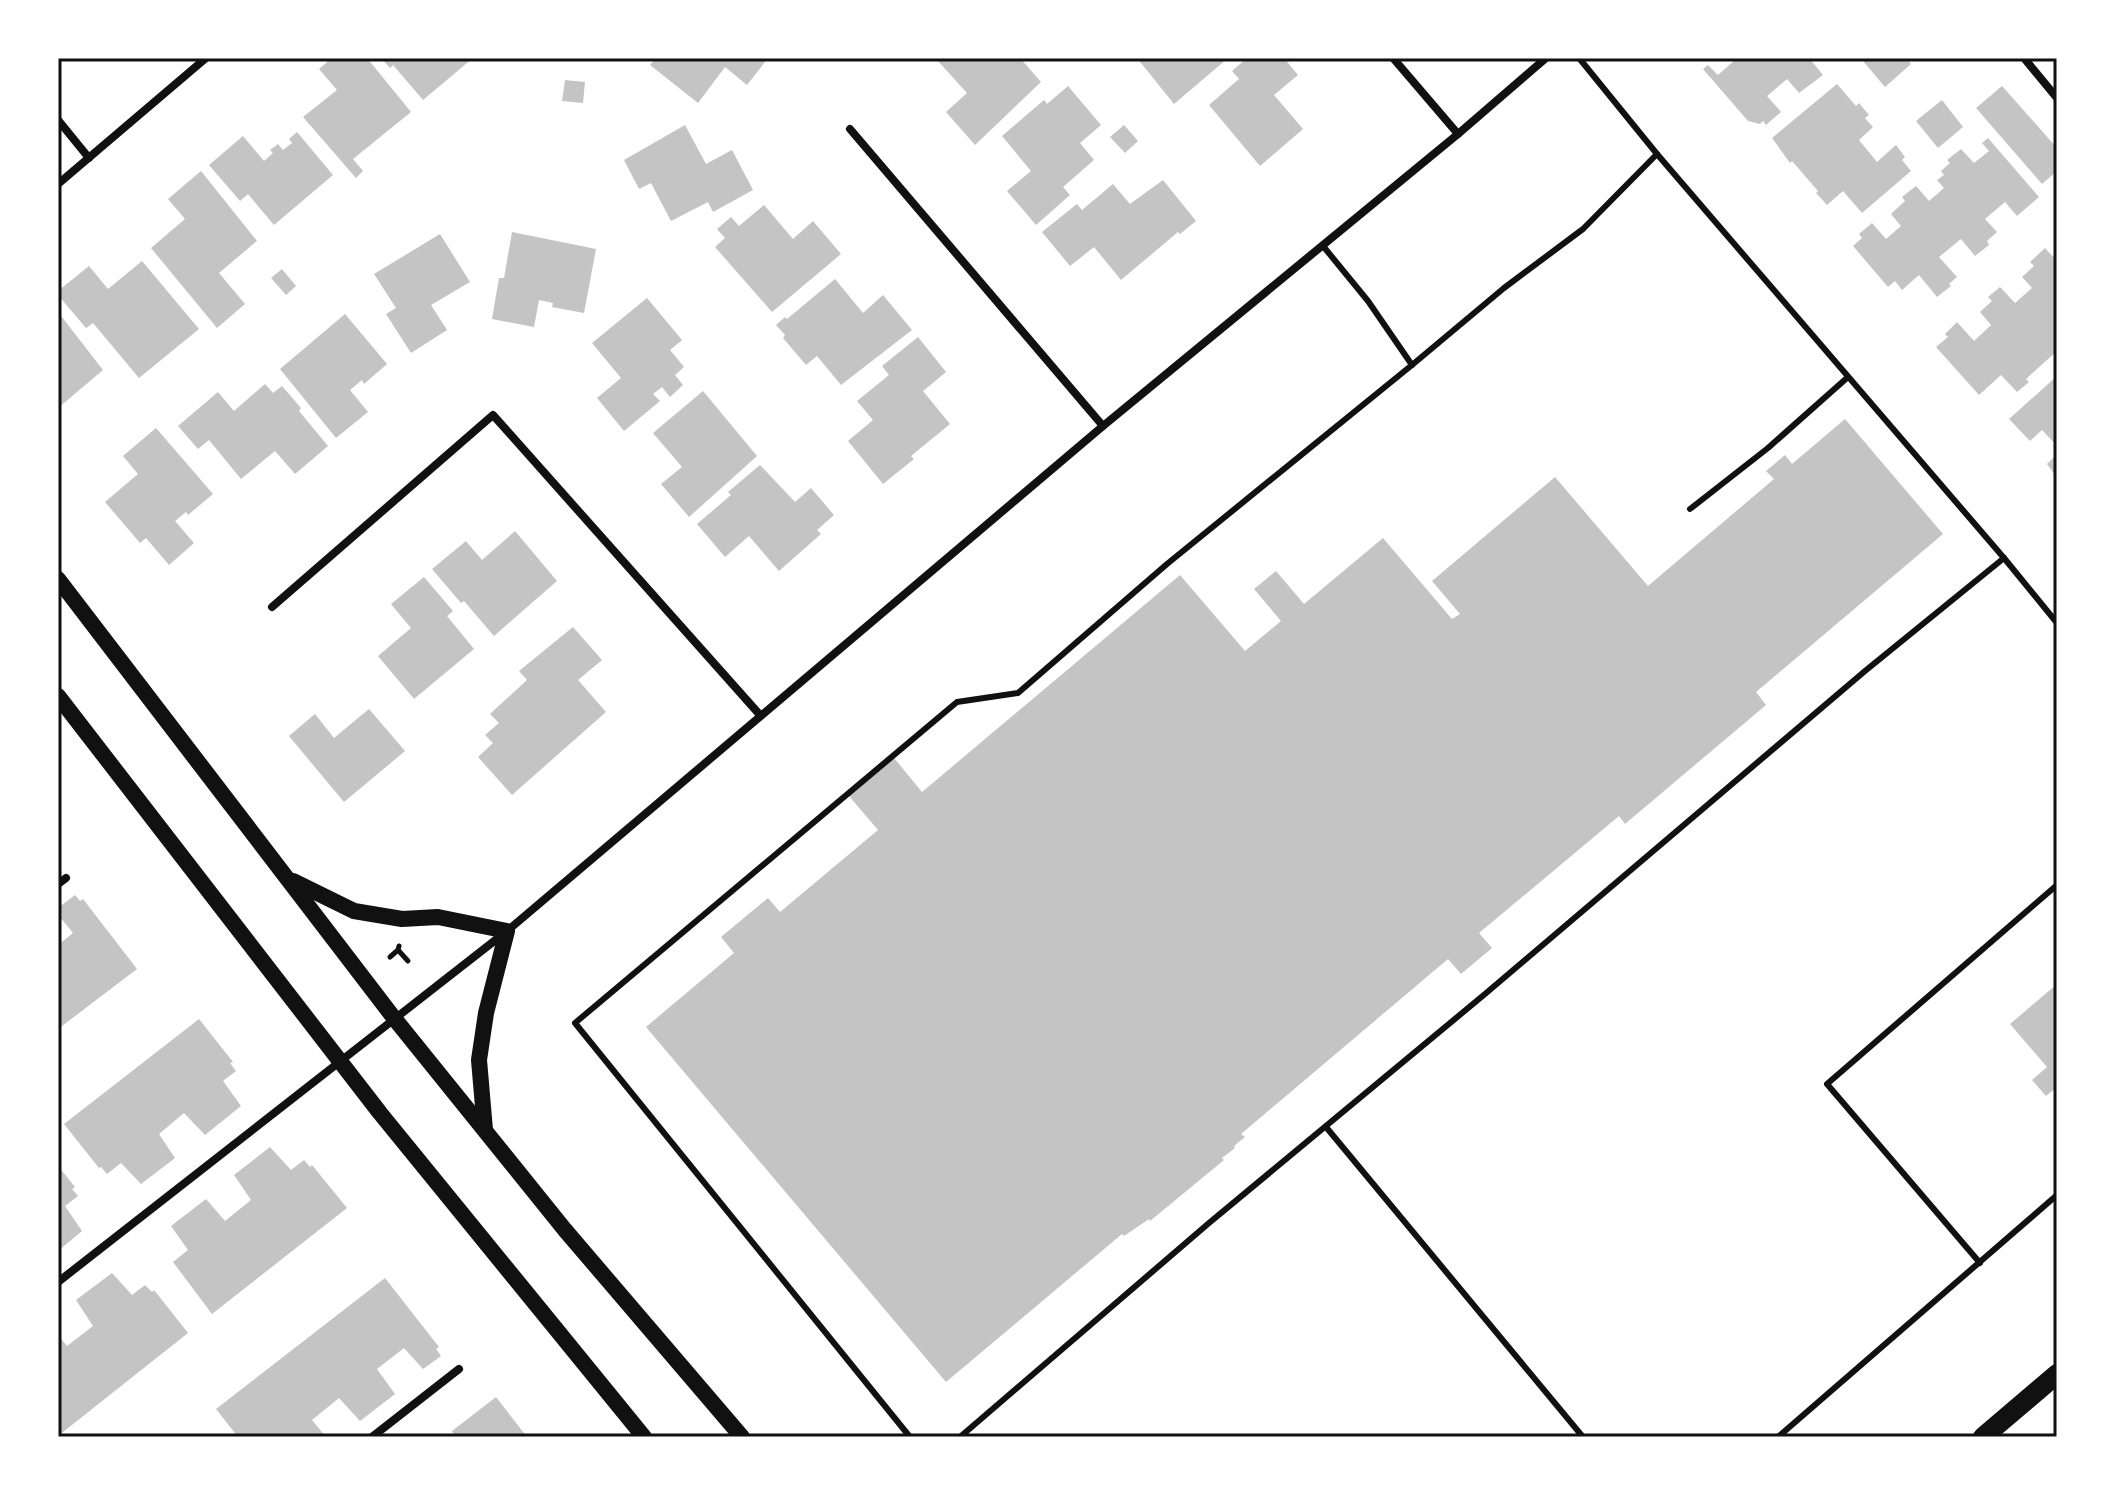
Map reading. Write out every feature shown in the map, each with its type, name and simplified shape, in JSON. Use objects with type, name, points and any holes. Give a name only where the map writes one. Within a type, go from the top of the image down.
[{"type":"main road","points":[[58,579],[394,1018],[565,1230],[742,1437]]},
{"type":"main road","points":[[58,696],[340,1060],[644,1437]]},
{"type":"main road","points":[[290,879],[354,911],[402,919],[438,917],[507,931],[486,1013],[479,1060],[485,1132]]},
{"type":"main road","points":[[1983,1437],[2057,1374]]},
{"type":"street","points":[[58,184],[206,58]]},
{"type":"street","points":[[1393,58],[1458,134]]},
{"type":"street","points":[[58,1282],[507,931],[1103,426],[1546,58]]},
{"type":"street","points":[[2024,58],[2057,98]]},
{"type":"street","points":[[58,120],[89,158]]},
{"type":"street","points":[[850,129],[1103,426]]},
{"type":"street","points":[[272,607],[493,415],[760,715]]},
{"type":"street","points":[[372,1437],[459,1369]]},
{"type":"lane","points":[[1579,58],[1657,154],[2057,622]]},
{"type":"lane","points":[[910,1437],[575,1023],[957,702],[1018,693],[1167,564],[1504,288],[1583,229],[1657,154]]},
{"type":"lane","points":[[1323,246],[1368,301],[1412,365]]},
{"type":"lane","points":[[1690,509],[1768,448],[1848,377]]},
{"type":"lane","points":[[960,1437],[1209,1223],[1865,671],[2004,558]]},
{"type":"lane","points":[[1980,1263],[1827,1084],[2057,885]]},
{"type":"lane","points":[[1326,1127],[1583,1437]]},
{"type":"lane","points":[[1778,1437],[2057,1195]]},
{"type":"path","points":[[390,957],[398,950],[399,941]]},
{"type":"path","points":[[398,950],[408,961]]},
{"type":"building","points":[[332,58],[367,58],[411,112],[353,159],[363,171],[356,178],[303,117],[337,90],[319,69]]},
{"type":"building","points":[[381,58],[473,58],[423,100],[393,65],[390,68]]},
{"type":"building","points":[[656,58],[768,58],[747,85],[725,67],[698,103],[650,65]]},
{"type":"building","points":[[1020,58],[1041,82],[975,145],[946,112],[967,93],[937,60]]},
{"type":"building","points":[[1137,58],[1228,58],[1174,104]]},
{"type":"building","points":[[1247,58],[1284,58],[1298,75],[1274,95],[1303,129],[1260,166],[1209,105],[1239,79],[1232,71]]},
{"type":"building","points":[[1733,58],[1809,58],[1823,75],[1799,93],[1787,79],[1767,96],[1781,112],[1766,125],[1763,121],[1760,124],[1748,121],[1703,69],[1708,65],[1718,75],[1735,60]]},
{"type":"building","points":[[1867,58],[1906,58],[1911,64],[1885,87],[1863,61]]},
{"type":"building","points":[[565,80],[585,82],[583,103],[562,101]]},
{"type":"building","points":[[1837,84],[1856,106],[1859,103],[1869,115],[1865,118],[1873,127],[1859,140],[1877,162],[1896,145],[1911,171],[1862,213],[1843,191],[1827,205],[1772,138]]},
{"type":"building","points":[[1068,86],[1101,125],[1080,143],[1094,160],[1063,187],[1070,195],[1036,225],[1007,191],[1031,171],[1002,136],[1044,100],[1047,104]]},
{"type":"building","points":[[2002,86],[2057,148],[2057,171],[2042,184],[1976,108]]},
{"type":"building","points":[[1942,100],[1963,127],[1938,148],[1916,121]]},
{"type":"building","points":[[685,125],[706,164],[732,150],[753,190],[713,212],[708,202],[671,221],[651,183],[639,189],[624,160]]},
{"type":"building","points":[[1124,125],[1138,141],[1125,153],[1110,137]]},
{"type":"building","points":[[297,132],[333,175],[274,225],[248,194],[240,201],[209,165],[243,136],[264,161],[278,144],[283,150],[292,143],[289,139]]},
{"type":"building","points":[[1988,138],[2039,197],[2017,216],[2005,202],[1985,219],[1997,232],[1987,241],[1989,245],[1975,256],[1961,239],[1939,257],[1957,277],[1937,297],[1919,275],[1902,290],[1895,281],[1888,287],[1853,246],[1862,238],[1859,234],[1872,223],[1886,239],[1901,226],[1891,214],[1905,201],[1902,197],[1916,186],[1929,201],[1944,188],[1937,180],[1944,175],[1941,171],[1950,163],[1947,160],[1961,149],[1974,163],[1989,151],[1982,143]]},
{"type":"building","points":[[201,171],[257,241],[219,273],[245,304],[217,328],[151,248],[185,219],[168,199]]},
{"type":"building","points":[[1163,180],[1196,221],[1180,234],[1178,232],[1121,280],[1094,247],[1070,266],[1042,232],[1077,204],[1082,210],[1113,184],[1130,204]]},
{"type":"building","points":[[764,205],[793,239],[813,221],[841,254],[772,312],[715,247],[725,238],[717,229],[731,217],[739,226]]},
{"type":"building","points":[[512,232],[596,249],[584,313],[552,307],[553,303],[539,300],[534,327],[492,319],[499,278],[504,278]]},
{"type":"building","points":[[440,234],[470,282],[431,305],[447,330],[411,353],[386,314],[396,308],[374,274]]},
{"type":"building","points":[[2045,248],[2057,261],[2057,351],[2026,379],[2029,382],[2017,392],[2001,375],[1979,395],[1936,347],[1948,337],[1945,334],[1957,322],[1974,341],[1991,325],[1980,312],[1992,301],[1988,297],[2000,287],[2015,303],[2032,288],[2022,277],[2034,266],[2030,262]]},
{"type":"building","points":[[142,261],[199,329],[139,378],[93,323],[86,328],[58,295],[58,291],[89,266],[108,289]]},
{"type":"building","points":[[282,269],[296,286],[286,295],[271,278]]},
{"type":"building","points":[[835,279],[863,313],[883,295],[912,330],[841,385],[817,356],[806,365],[776,325]]},
{"type":"building","points":[[647,298],[682,340],[670,350],[684,367],[675,375],[683,385],[670,397],[662,387],[653,394],[660,401],[624,431],[597,398],[621,378],[592,343]]},
{"type":"building","points":[[58,312],[103,370],[58,408]]},
{"type":"building","points":[[345,314],[387,364],[364,384],[362,380],[350,390],[368,412],[336,438],[280,369]]},
{"type":"building","points":[[918,337],[946,372],[923,391],[950,424],[883,484],[848,441],[873,420],[857,401],[889,375],[882,366]]},
{"type":"building","points":[[2057,376],[2057,446],[2042,430],[2030,441],[2009,419]]},
{"type":"building","points":[[265,384],[273,393],[282,386],[328,446],[295,474],[275,451],[241,479],[209,440],[198,449],[178,426],[218,392],[234,411]]},
{"type":"building","points":[[703,391],[757,456],[689,517],[661,484],[682,467],[653,433]]},
{"type":"building","points":[[1845,419],[1943,534],[1756,692],[1766,705],[1625,824],[1619,816],[1479,933],[1492,948],[1461,974],[1448,959],[1241,1134],[1245,1137],[1222,1158],[1224,1160],[1150,1221],[1124,1236],[1122,1234],[946,1382],[646,1027],[734,953],[721,937],[768,898],[780,912],[878,830],[849,796],[894,758],[922,792],[1180,575],[1245,651],[1281,621],[1254,589],[1276,571],[1304,604],[1383,538],[1452,619],[1460,614],[1432,581],[1555,477],[1648,586],[1774,479],[1766,471],[1785,455],[1792,464]]},
{"type":"building","points":[[156,428],[213,494],[188,515],[186,512],[175,521],[194,543],[169,565],[146,538],[140,543],[105,502],[138,474],[123,456]]},
{"type":"building","points":[[2057,454],[2057,478],[2047,464]]},
{"type":"building","points":[[760,465],[795,502],[811,488],[834,515],[817,530],[821,534],[779,571],[749,536],[725,557],[697,524]]},
{"type":"building","points":[[515,531],[557,581],[494,636],[432,569],[466,541],[482,560]]},
{"type":"building","points":[[424,577],[453,611],[447,616],[474,649],[414,699],[378,656],[411,628],[391,604]]},
{"type":"building","points":[[573,627],[602,660],[578,680],[606,712],[512,795],[478,757],[493,743],[485,735],[499,723],[490,714],[527,680],[519,671]]},
{"type":"building","points":[[369,709],[405,751],[344,802],[289,736],[315,714],[334,738]]},
{"type":"building","points":[[75,895],[80,901],[83,899],[137,969],[58,1029],[58,945],[73,933],[60,917],[58,908]]},
{"type":"building","points":[[2057,984],[2057,1087],[2046,1096],[2032,1080],[2047,1067],[2010,1024]]},
{"type":"building","points":[[199,1019],[233,1062],[230,1063],[236,1071],[223,1081],[241,1106],[205,1135],[184,1113],[159,1134],[175,1158],[141,1184],[121,1163],[107,1174],[64,1124]]},
{"type":"building","points":[[270,1147],[291,1170],[304,1160],[310,1167],[312,1165],[347,1208],[212,1314],[173,1262],[188,1250],[171,1226],[206,1199],[225,1221],[251,1200],[234,1175]]},
{"type":"building","points":[[58,1166],[75,1187],[72,1189],[78,1196],[65,1206],[82,1231],[58,1251]]},
{"type":"building","points":[[112,1273],[132,1295],[145,1285],[152,1292],[154,1290],[188,1333],[58,1436],[58,1335],[67,1346],[93,1326],[76,1300]]},
{"type":"building","points":[[385,1278],[439,1347],[436,1349],[441,1356],[423,1369],[404,1348],[377,1369],[395,1394],[360,1421],[339,1398],[312,1420],[326,1437],[238,1437],[216,1409]]},
{"type":"building","points":[[496,1397],[527,1437],[452,1437],[452,1431]]}]
